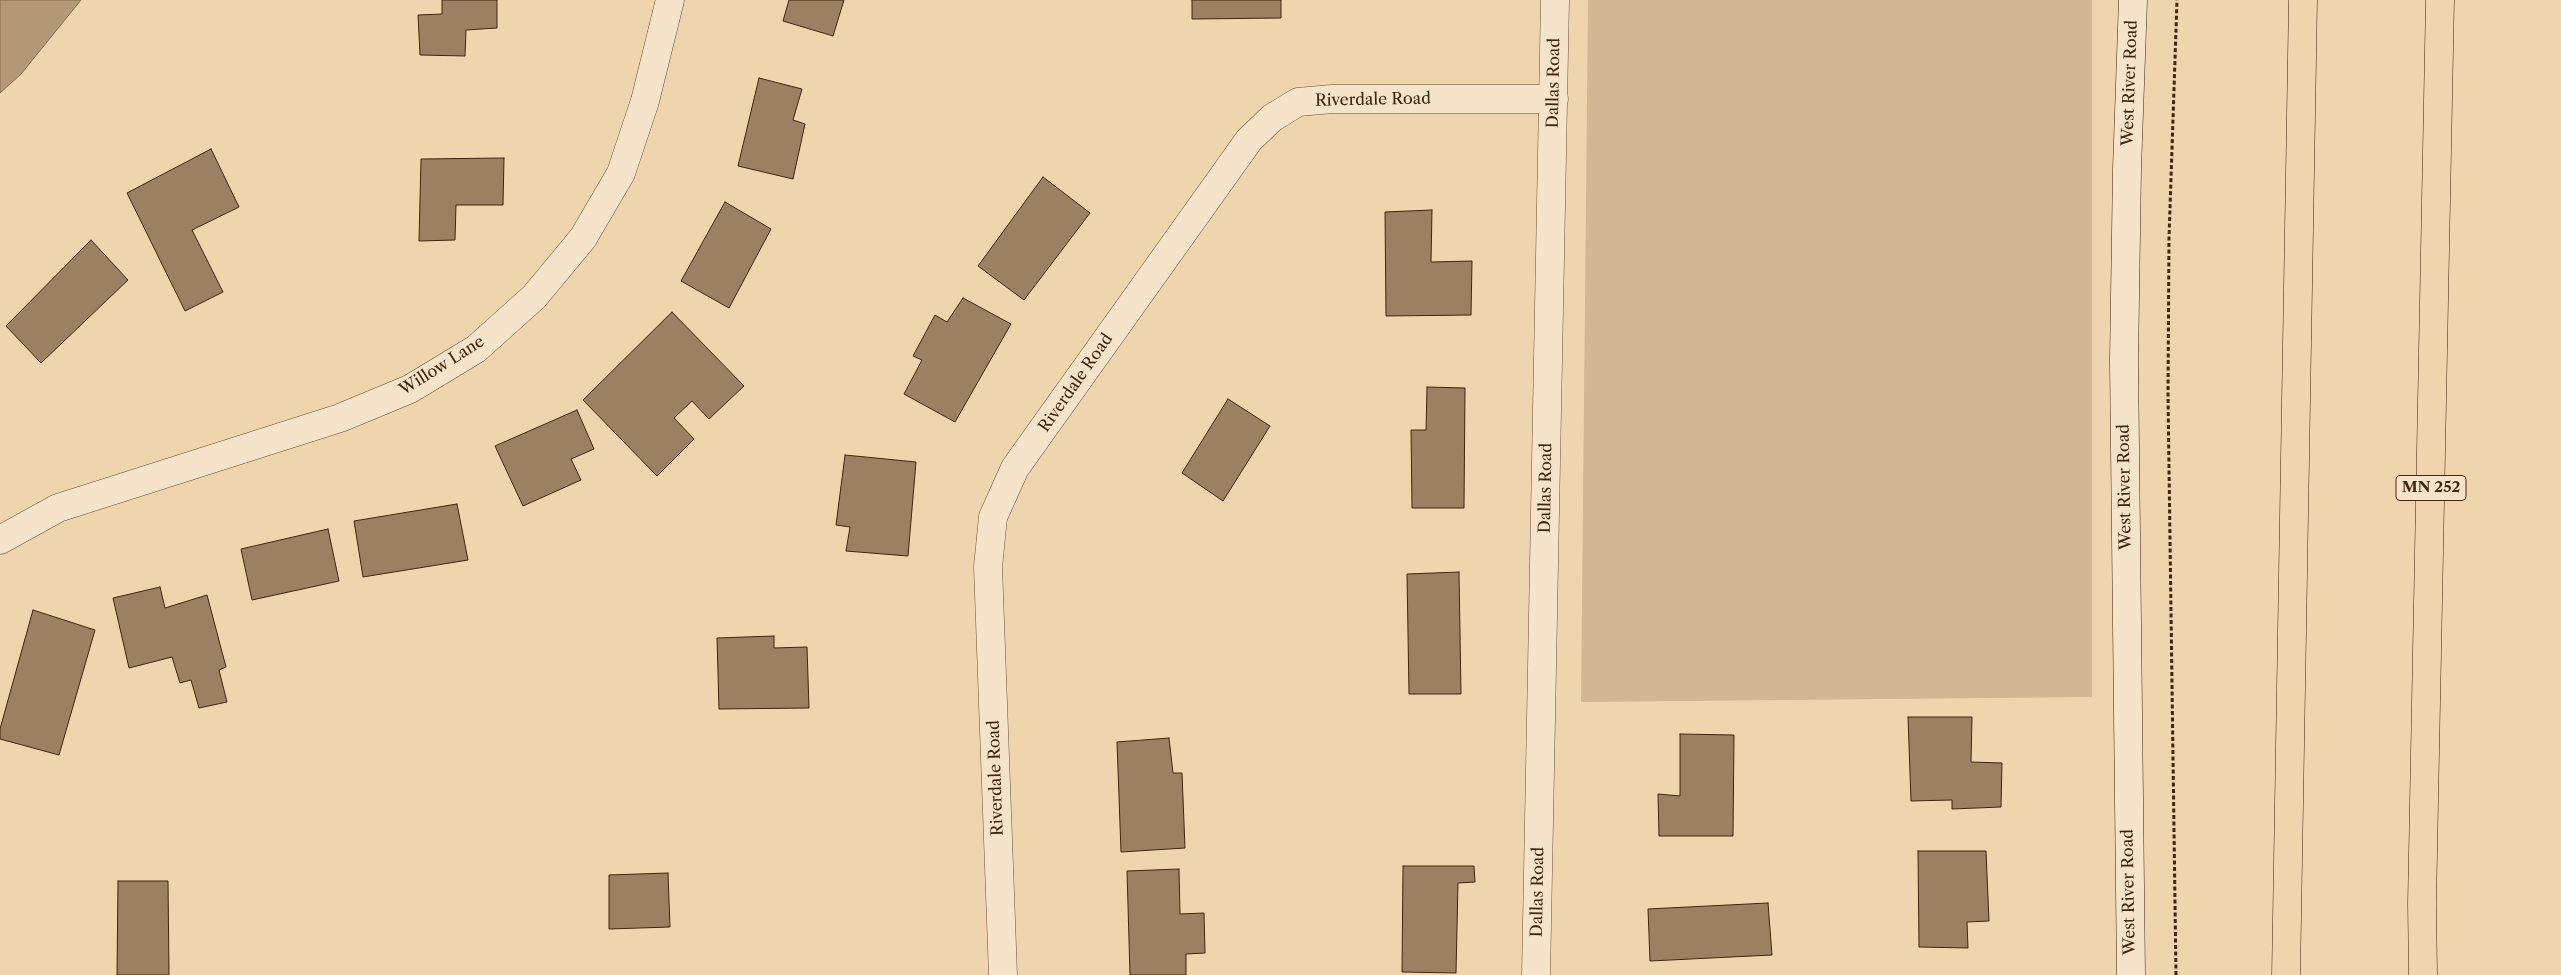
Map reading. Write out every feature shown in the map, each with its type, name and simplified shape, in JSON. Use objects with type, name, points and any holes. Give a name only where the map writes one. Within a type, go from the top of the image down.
[{"type":"highway","points":[[2286,975],[2303,0]]},
{"type":"highway","name":"MN 252","points":[[2423,975],[2422,903],[2440,0]]},
{"type":"street","name":"Willow Lane","points":[[0,540],[58,508],[340,418],[410,389],[476,349],[534,297],[582,238],[621,173],[645,101],[670,0]]},
{"type":"street","name":"Dallas Road","points":[[1536,975],[1555,0]]},
{"type":"street","name":"West River Road","points":[[2131,975],[2124,351],[2127,169],[2133,0]]},
{"type":"street","name":"Riverdale Road","points":[[1003,975],[988,567],[993,517],[1015,468],[1249,140],[1272,118],[1298,102],[1332,99],[1554,99]]},
{"type":"path","points":[[2176,0],[2169,238],[2168,394],[2176,975]]},
{"type":"shaded area","points":[[0,0],[81,0],[21,74],[0,93]]},
{"type":"shaded area","points":[[1588,0],[2092,0],[2092,697],[1581,702]]},
{"type":"building","points":[[442,0],[497,0],[497,28],[466,30],[465,56],[420,55],[418,15],[442,14]]},
{"type":"building","points":[[789,0],[844,0],[833,36],[783,21]]},
{"type":"building","points":[[1192,0],[1281,0],[1281,18],[1192,19]]},
{"type":"building","points":[[759,78],[802,89],[793,120],[805,124],[793,179],[738,166]]},
{"type":"building","points":[[211,149],[239,207],[192,230],[223,292],[185,311],[127,193]]},
{"type":"building","points":[[504,158],[503,205],[456,205],[455,240],[419,241],[421,159]]},
{"type":"building","points":[[1043,177],[1090,213],[1024,300],[978,266]]},
{"type":"building","points":[[725,202],[771,229],[729,308],[681,281]]},
{"type":"building","points":[[1432,210],[1431,262],[1472,261],[1471,315],[1386,316],[1385,212]]},
{"type":"building","points":[[91,240],[128,280],[41,363],[6,326]]},
{"type":"building","points":[[963,298],[1011,324],[955,422],[904,394],[922,360],[913,356],[935,315],[947,322]]},
{"type":"building","points":[[672,312],[744,386],[709,419],[692,401],[674,418],[694,439],[657,476],[583,400]]},
{"type":"building","points":[[1427,387],[1465,388],[1464,508],[1412,508],[1411,430],[1426,430]]},
{"type":"building","points":[[1228,399],[1270,426],[1223,501],[1182,473]]},
{"type":"building","points":[[577,410],[594,449],[571,459],[581,480],[523,506],[495,446]]},
{"type":"building","points":[[845,455],[916,462],[908,556],[846,551],[850,527],[836,525]]},
{"type":"building","points":[[457,504],[468,560],[363,577],[354,521]]},
{"type":"building","points":[[328,529],[339,581],[252,600],[241,549]]},
{"type":"building","points":[[1459,572],[1461,694],[1409,694],[1407,574]]},
{"type":"building","points":[[160,587],[165,608],[207,595],[226,667],[219,670],[227,702],[199,708],[191,680],[180,683],[172,657],[129,668],[113,598]]},
{"type":"building","points":[[33,610],[95,630],[59,755],[0,739],[0,729]]},
{"type":"building","points":[[774,636],[774,648],[807,647],[809,708],[719,709],[717,638]]},
{"type":"building","points":[[1908,717],[1972,717],[1971,762],[2002,763],[2001,807],[1952,809],[1952,800],[1911,801]]},
{"type":"building","points":[[1680,734],[1734,735],[1733,836],[1659,836],[1658,794],[1680,796]]},
{"type":"building","points":[[1169,738],[1173,773],[1182,773],[1185,848],[1121,852],[1117,742]]},
{"type":"building","points":[[1918,851],[1986,851],[1989,921],[1967,922],[1968,948],[1919,947]]},
{"type":"building","points":[[1403,866],[1474,866],[1475,882],[1458,883],[1456,973],[1402,972]]},
{"type":"building","points":[[1179,869],[1180,914],[1204,913],[1205,953],[1186,954],[1186,975],[1130,975],[1127,871]]},
{"type":"building","points":[[668,873],[670,927],[609,929],[609,875]]},
{"type":"building","points":[[118,881],[168,881],[169,975],[117,975]]},
{"type":"building","points":[[1768,903],[1772,955],[1650,961],[1648,909]]}]
